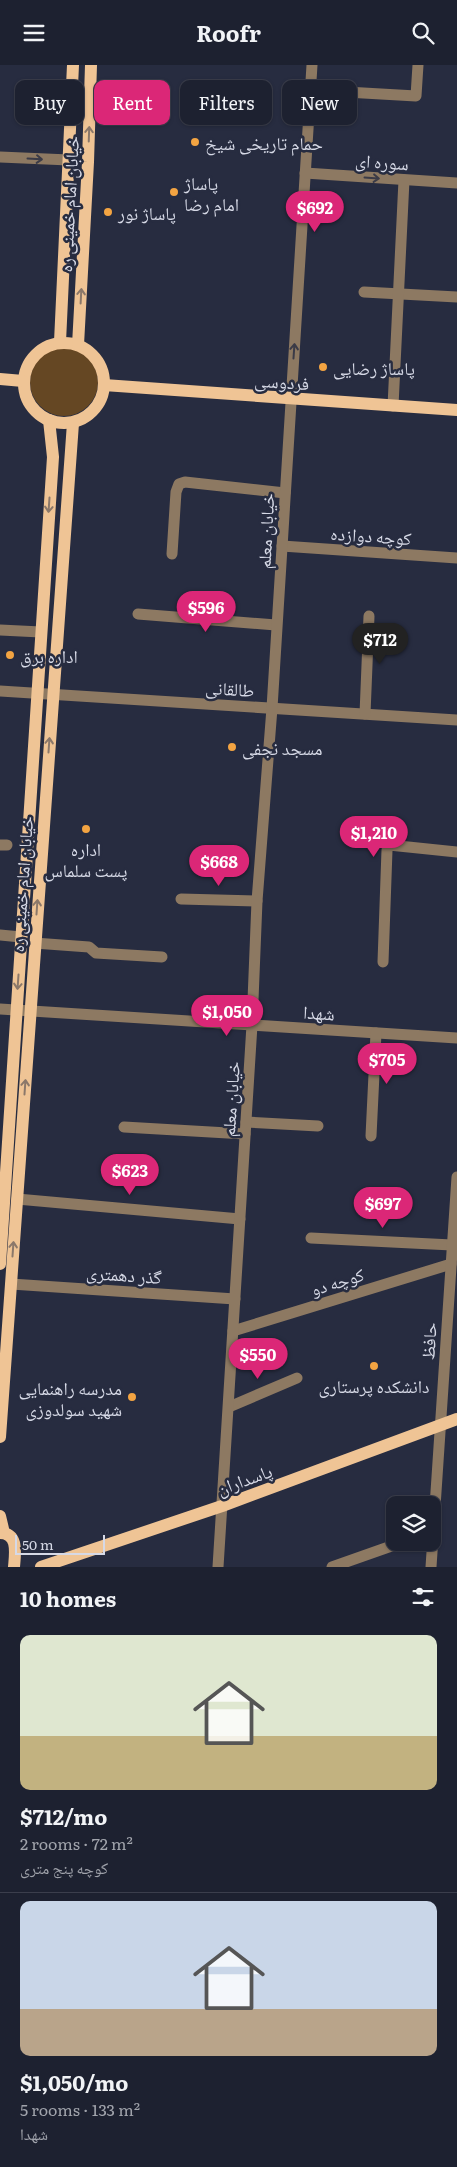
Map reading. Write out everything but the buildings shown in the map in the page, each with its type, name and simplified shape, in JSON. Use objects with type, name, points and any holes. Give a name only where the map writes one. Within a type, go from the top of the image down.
[{"type":"main road","name":"خیابان امام خمینی ره","points":[[60,342],[73,65]]},
{"type":"main road","name":"خیابان امام خمینی ره","points":[[78,345],[88,162],[91,65]]},
{"type":"main road","points":[[60,342],[78,345],[89,351],[98,361],[103,372],[104,385],[98,405],[90,413],[72,423],[60,423],[49,420],[38,414],[29,404],[24,393],[23,381],[26,369],[31,359],[49,345],[60,342]]},
{"type":"main road","points":[[0,379],[23,381]]},
{"type":"main road","name":"فردوسی","points":[[104,385],[291,400],[457,410]]},
{"type":"main road","name":"خیابان امام خمینی ره","points":[[0,1264],[5,1117],[16,1010],[53,457],[49,420]]},
{"type":"main road","name":"خیابان امام خمینی ره","points":[[0,1437],[72,423]]},
{"type":"main road","name":"پاسداران","points":[[40,1567],[222,1505],[457,1419]]},
{"type":"main road","points":[[0,1516],[2,1533],[12,1539],[15,1545],[14,1567]]},
{"type":"street","name":"خیابان معلم","points":[[311,80],[312,65]]},
{"type":"street","points":[[357,93],[416,96],[418,65]]},
{"type":"street","name":"خیابان معلم","points":[[218,1567],[246,1134],[257,901],[272,708],[308,125]]},
{"type":"street","points":[[0,157],[69,160]]},
{"type":"street","name":"سوره ای","points":[[305,173],[457,183]]},
{"type":"street","points":[[393,406],[404,180]]},
{"type":"street","points":[[364,292],[457,297]]},
{"type":"street","points":[[172,554],[178,484],[185,482],[285,493]]},
{"type":"street","name":"کوچه دوازده","points":[[282,546],[457,558]]},
{"type":"street","points":[[138,614],[276,625]]},
{"type":"street","points":[[365,714],[369,616]]},
{"type":"street","points":[[0,630],[40,632]]},
{"type":"street","name":"طالقانی","points":[[0,691],[457,720]]},
{"type":"street","points":[[383,962],[387,849],[389,845],[457,852]]},
{"type":"street","points":[[181,899],[257,901]]},
{"type":"street","points":[[0,935],[21,937]]},
{"type":"street","points":[[34,943],[89,947],[96,953],[162,957]]},
{"type":"street","name":"شهدا","points":[[0,1009],[457,1038]]},
{"type":"street","points":[[371,1136],[376,1033]]},
{"type":"street","points":[[246,1122],[318,1126]]},
{"type":"street","points":[[124,1127],[246,1134]]},
{"type":"street","name":"حافظ","points":[[435,1496],[457,1177]]},
{"type":"street","points":[[17,1199],[240,1219]]},
{"type":"street","points":[[311,1238],[452,1245]]},
{"type":"street","name":"کوچه دو","points":[[233,1331],[451,1264]]},
{"type":"street","name":"گذر دهمتری","points":[[11,1284],[235,1299]]},
{"type":"street","points":[[228,1407],[297,1378]]},
{"type":"street","points":[[332,1567],[386,1548]]},
{"type":"street","name":"حافظ","points":[[431,1567],[432,1551]]},
{"type":"shaded area","points":[[57,348],[71,348],[83,353],[93,363],[98,375],[98,389],[93,401],[83,411],[71,416],[57,416],[45,411],[35,401],[30,389],[30,375],[35,363],[45,353]]},
{"type":"place","name":"حمام تاریخی شیخ","points":[[195,142]]},
{"type":"place","name":"پاساژ امام رضا","points":[[174,192]]},
{"type":"place","name":"پاساژ نور","points":[[108,212]]},
{"type":"place","name":"پاساژ رضایی","points":[[323,367]]},
{"type":"place","name":"اداره برق","points":[[10,655]]},
{"type":"place","name":"مسجد نجفی","points":[[232,747]]},
{"type":"place","name":"اداره پست سلماس","points":[[86,829]]},
{"type":"place","name":"دانشکده پرستاری","points":[[374,1366]]},
{"type":"place","name":"مدرسه راهنمایی شهید سولدوزی","points":[[132,1397]]}]
